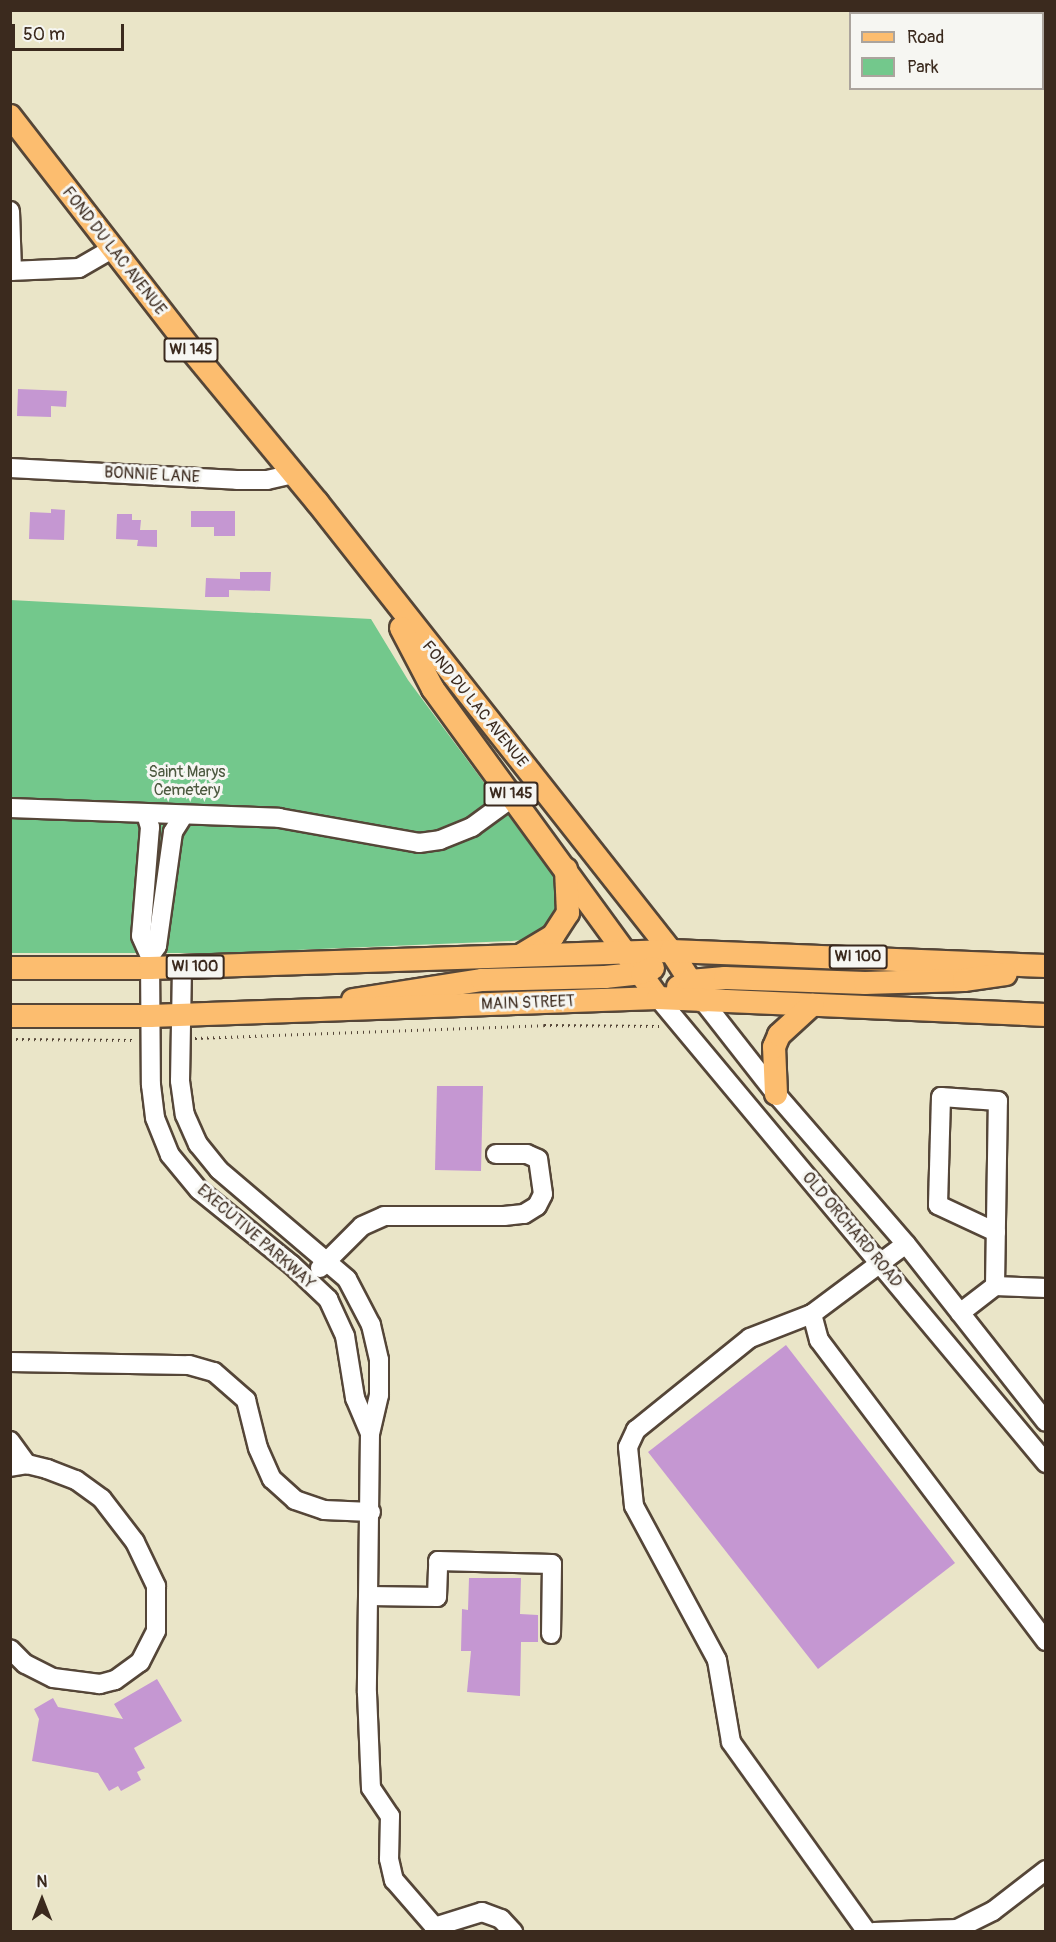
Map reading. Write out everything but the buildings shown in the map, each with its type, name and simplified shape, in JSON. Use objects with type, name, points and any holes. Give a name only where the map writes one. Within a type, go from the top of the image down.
[{"type":"main road","name":"FOND DU LAC AVENUE","points":[[10,116],[671,951],[703,1001]]},
{"type":"main road","name":"FOND DU LAC AVENUE","points":[[377,581],[433,690],[627,952],[658,998]]},
{"type":"main road","points":[[521,956],[553,936],[568,913],[566,869]]},
{"type":"main road","name":"WI 100","points":[[10,968],[150,962],[182,967],[671,951],[1046,967]]},
{"type":"main road","points":[[301,1012],[384,992],[482,980],[642,973],[660,965],[671,951]]},
{"type":"main road","points":[[658,998],[690,981],[725,978],[920,981],[1046,967]]},
{"type":"main road","name":"MAIN STREET","points":[[10,1016],[150,1016],[301,1012],[658,998],[1046,1015]]},
{"type":"main road","points":[[776,1094],[774,1047],[779,1035],[812,1005]]},
{"type":"street","points":[[10,211],[11,271],[79,268],[113,248]]},
{"type":"street","name":"BONNIE LANE","points":[[10,468],[237,480],[267,480],[293,474]]},
{"type":"street","points":[[10,808],[279,818],[418,843],[440,840],[472,827],[513,798]]},
{"type":"street","points":[[146,814],[150,827],[141,936],[150,962]]},
{"type":"street","points":[[150,962],[157,946],[173,832],[183,816]]},
{"type":"street","name":"EXECUTIVE PARKWAY","points":[[150,962],[151,1085],[155,1118],[170,1155],[214,1202],[328,1299],[345,1336],[355,1398],[370,1433]]},
{"type":"street","name":"EXECUTIVE PARKWAY","points":[[182,967],[180,1081],[185,1115],[198,1144],[232,1180],[347,1279],[371,1325],[379,1360],[379,1395],[370,1433],[371,1512],[367,1693],[371,1788],[390,1816],[389,1859],[394,1880],[437,1929]]},
{"type":"street","name":"OLD ORCHARD ROAD","points":[[658,998],[1046,1463]]},
{"type":"street","name":"OLD ORCHARD ROAD","points":[[703,1001],[776,1094],[906,1244],[1046,1422]]},
{"type":"street","points":[[995,1286],[996,1232],[998,1101],[941,1097],[939,1205],[996,1232]]},
{"type":"street","points":[[308,1280],[362,1226],[384,1216],[504,1216],[524,1214],[537,1206],[543,1194],[538,1159],[526,1154],[496,1154]]},
{"type":"street","points":[[214,1202],[232,1180]]},
{"type":"street","points":[[867,1932],[731,1742],[717,1660],[634,1506],[628,1447],[636,1430],[750,1338],[812,1314],[881,1266],[906,1244]]},
{"type":"street","points":[[960,1313],[995,1286],[1046,1288]]},
{"type":"street","points":[[812,1314],[819,1340],[1046,1641]]},
{"type":"street","points":[[10,1379],[33,1361]]},
{"type":"street","points":[[10,1362],[189,1365],[214,1372],[246,1400],[258,1448],[272,1479],[295,1500],[324,1510],[371,1512]]},
{"type":"street","points":[[10,1441],[19,1465],[76,1480],[102,1499],[135,1542],[156,1586],[156,1631],[140,1662],[115,1680],[100,1684],[53,1678],[25,1664],[10,1649]]},
{"type":"street","points":[[369,1596],[437,1597],[438,1561],[552,1564],[551,1635]]},
{"type":"street","points":[[874,1932],[957,1929],[993,1911],[1046,1870]]},
{"type":"street","points":[[437,1929],[482,1912],[501,1919],[513,1932]]},
{"type":"path","points":[[203,1038],[544,1025],[665,1027]]},
{"type":"path","points":[[10,1039],[127,1040]]},
{"type":"green space","name":"Saint Marys Cemetery","points":[[10,600],[371,619],[408,680],[554,877],[561,907],[553,923],[529,939],[512,941],[227,953],[11,953]]}]
